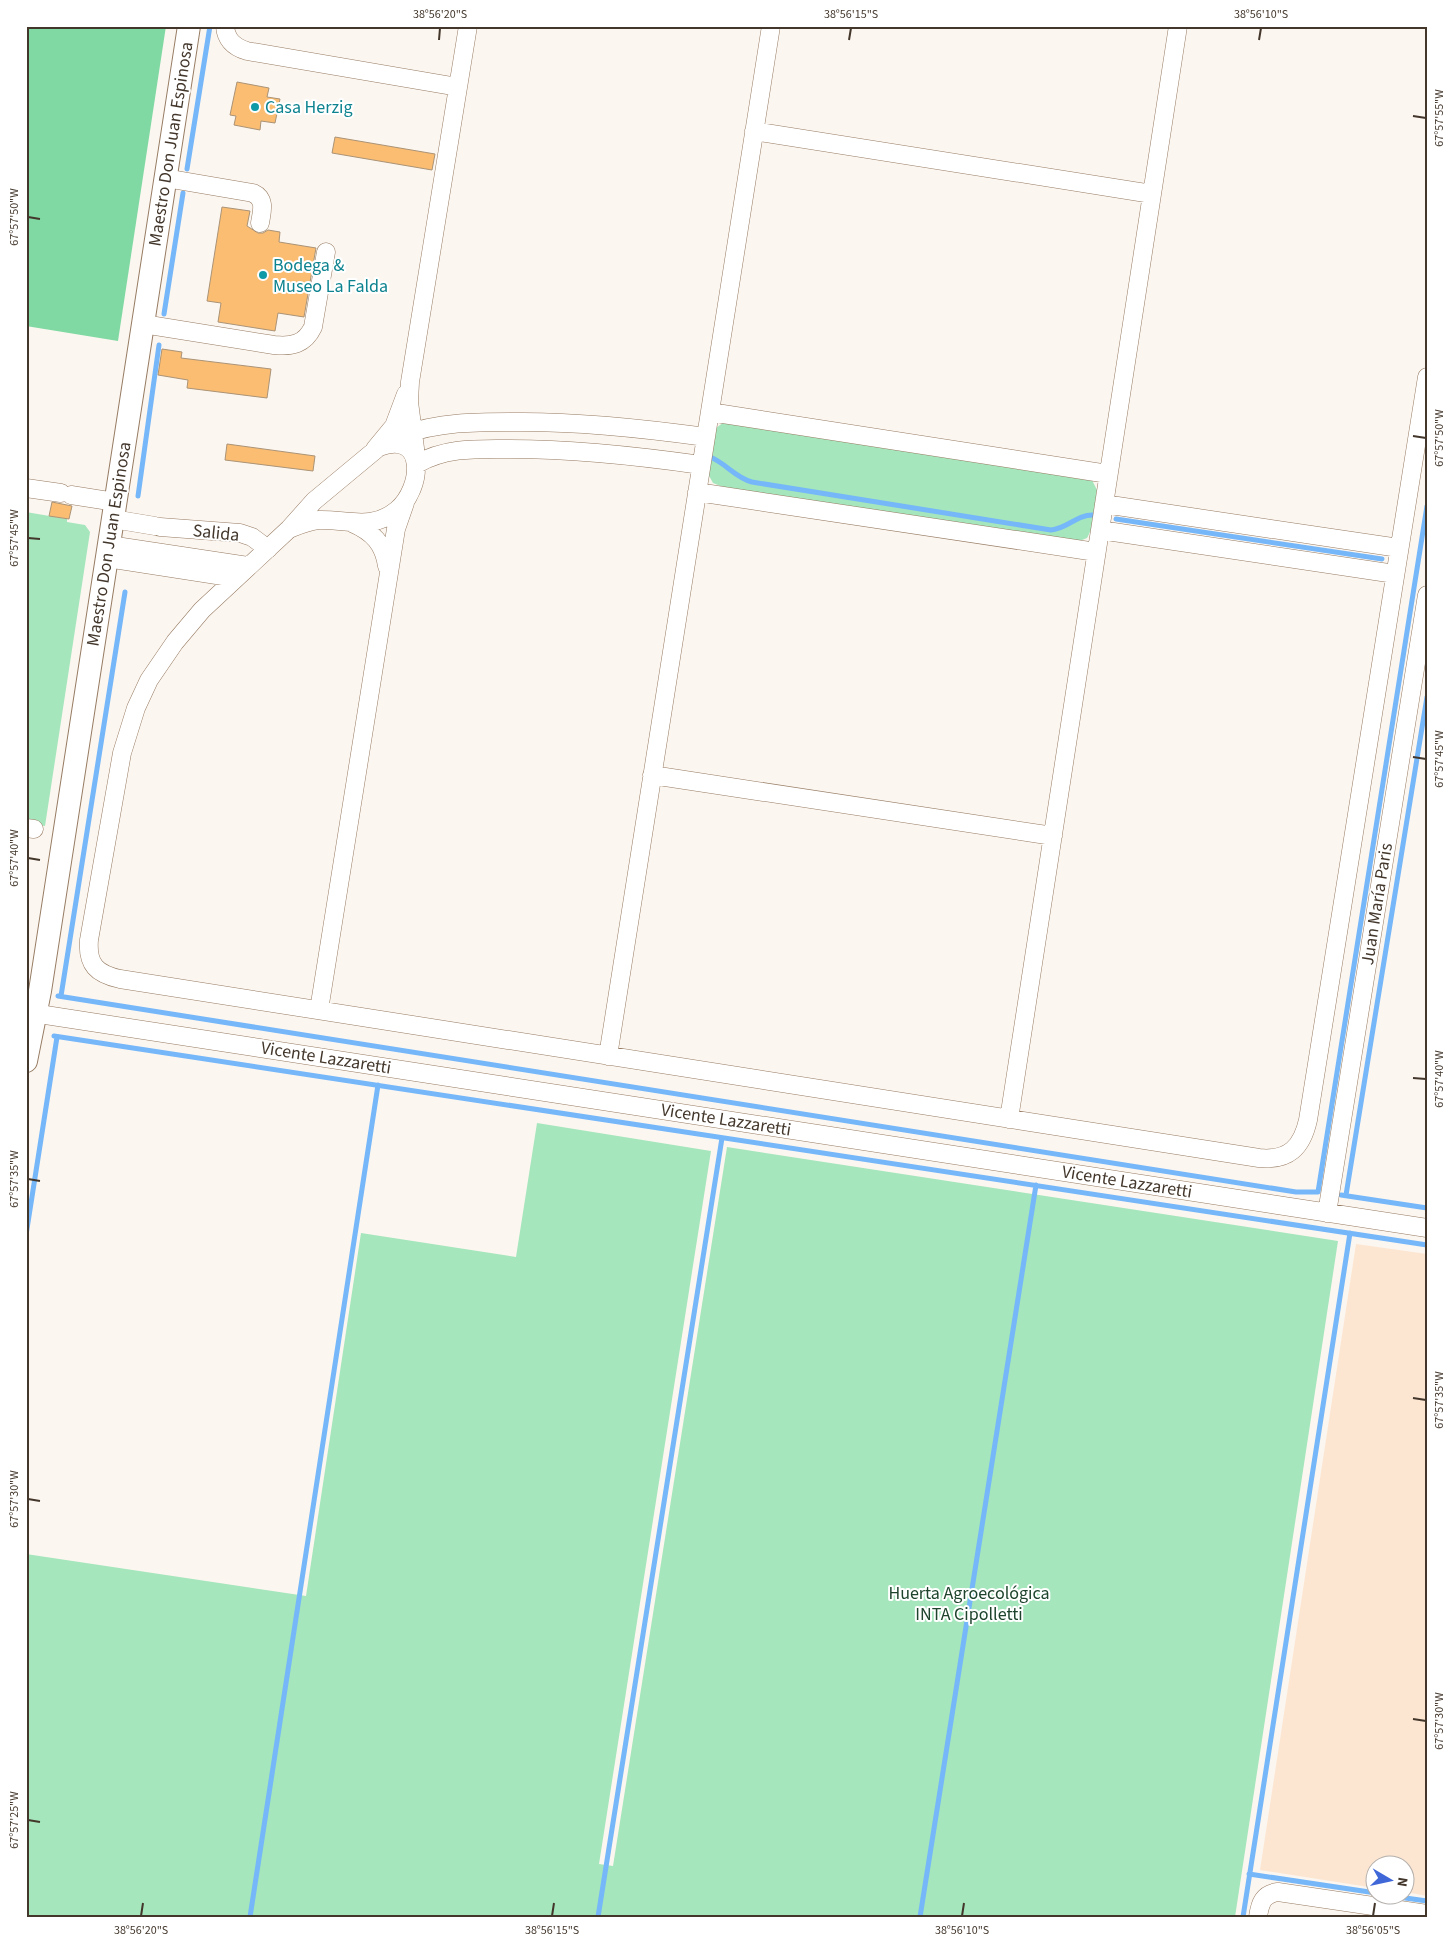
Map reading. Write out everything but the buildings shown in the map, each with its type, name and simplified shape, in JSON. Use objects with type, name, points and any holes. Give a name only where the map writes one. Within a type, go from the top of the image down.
[{"type":"main road","name":"Maestro Don Juan Espinosa","points":[[26,1061],[31,1013],[108,552],[189,26]]},
{"type":"street","points":[[225,26],[229,40],[234,45],[247,51],[458,87]]},
{"type":"street","points":[[318,1010],[396,529],[406,500],[415,482],[417,464],[409,402],[411,374],[468,26]]},
{"type":"street","points":[[608,1056],[771,26]]},
{"type":"street","points":[[1009,1119],[1178,26]]},
{"type":"street","points":[[754,131],[1152,194]]},
{"type":"street","points":[[165,178],[258,195],[262,202],[260,223]]},
{"type":"street","points":[[143,324],[280,346],[299,343],[310,334],[313,327],[326,252]]},
{"type":"street","points":[[379,448],[394,426],[411,374]]},
{"type":"street","points":[[706,436],[632,427],[541,422],[464,422],[432,427],[402,435],[379,448],[314,501],[289,529],[202,610],[175,642],[149,680],[125,739],[117,778],[89,940],[90,958],[96,968],[114,977],[608,1056],[1268,1159],[1284,1156],[1298,1145],[1303,1137],[1308,1120],[1427,377]]},
{"type":"street","points":[[710,412],[1108,474]]},
{"type":"street","points":[[379,448],[398,445],[409,449],[413,453],[417,464]]},
{"type":"street","points":[[417,464],[432,456],[458,450],[530,449],[621,454],[701,465]]},
{"type":"street","name":"Salida","points":[[26,488],[66,494],[158,526],[240,533],[252,538],[268,549]]},
{"type":"street","points":[[697,492],[1096,552]]},
{"type":"street","points":[[289,529],[320,520],[352,523],[380,520],[392,514],[406,500]]},
{"type":"street","points":[[1104,504],[1399,548]]},
{"type":"street","points":[[352,523],[367,530],[377,539],[385,557],[388,579]]},
{"type":"street","points":[[1100,530],[1395,574]]},
{"type":"street","points":[[108,552],[242,572]]},
{"type":"street","name":"Juan María Paris","points":[[1328,1213],[1427,595]]},
{"type":"street","points":[[652,775],[1053,836]]},
{"type":"street","name":"Vicente Lazzaretti","points":[[31,1013],[1427,1228]]},
{"type":"street","points":[[1258,1917],[1264,1898],[1268,1894],[1278,1892],[1427,1914]]},
{"type":"shaded area","points":[[1356,1244],[1427,1254],[1427,1896],[1416,1894],[1416,1856],[1366,1856],[1366,1887],[1260,1870]]},
{"type":"green space","points":[[26,26],[166,26],[118,341],[26,326]]},
{"type":"green space","points":[[724,422],[1092,480],[1097,490],[1092,528],[1087,538],[1077,542],[723,487],[713,483],[708,474],[716,428]]},
{"type":"green space","points":[[26,512],[67,519],[67,522],[85,525],[90,532],[45,826],[26,823]]},
{"type":"green space","name":"Huerta Agroecológica INTA Cipolletti","points":[[537,1123],[711,1151],[599,1864],[613,1866],[727,1147],[1338,1241],[1235,1917],[26,1917],[26,1554],[306,1596],[361,1233],[516,1257]]},
{"type":"waterway","points":[[187,169],[210,26]]},
{"type":"waterway","points":[[164,314],[183,193]]},
{"type":"waterway","points":[[138,496],[159,345]]},
{"type":"waterway","points":[[710,457],[740,477],[752,482],[1051,530],[1082,517],[1094,515]]},
{"type":"waterway","points":[[58,996],[1296,1192],[1318,1192],[1427,506]]},
{"type":"waterway","points":[[1116,519],[1382,559]]},
{"type":"waterway","points":[[61,996],[125,592]]},
{"type":"waterway","points":[[1346,1195],[1427,697]]},
{"type":"waterway","points":[[54,1036],[1427,1245]]},
{"type":"waterway","points":[[26,1235],[57,1037]]},
{"type":"waterway","points":[[250,1917],[378,1085]]},
{"type":"waterway","points":[[598,1917],[722,1138]]},
{"type":"waterway","points":[[920,1917],[1036,1185]]},
{"type":"waterway","points":[[1341,1195],[1427,1208]]},
{"type":"waterway","points":[[1243,1917],[1350,1233]]},
{"type":"waterway","points":[[1249,1874],[1366,1892]]},
{"type":"waterway","points":[[1416,1899],[1427,1901]]},
{"type":"place","name":"Casa Herzig","points":[[255,107]]},
{"type":"place","name":"Bodega & Museo La Falda","points":[[263,275]]}]
